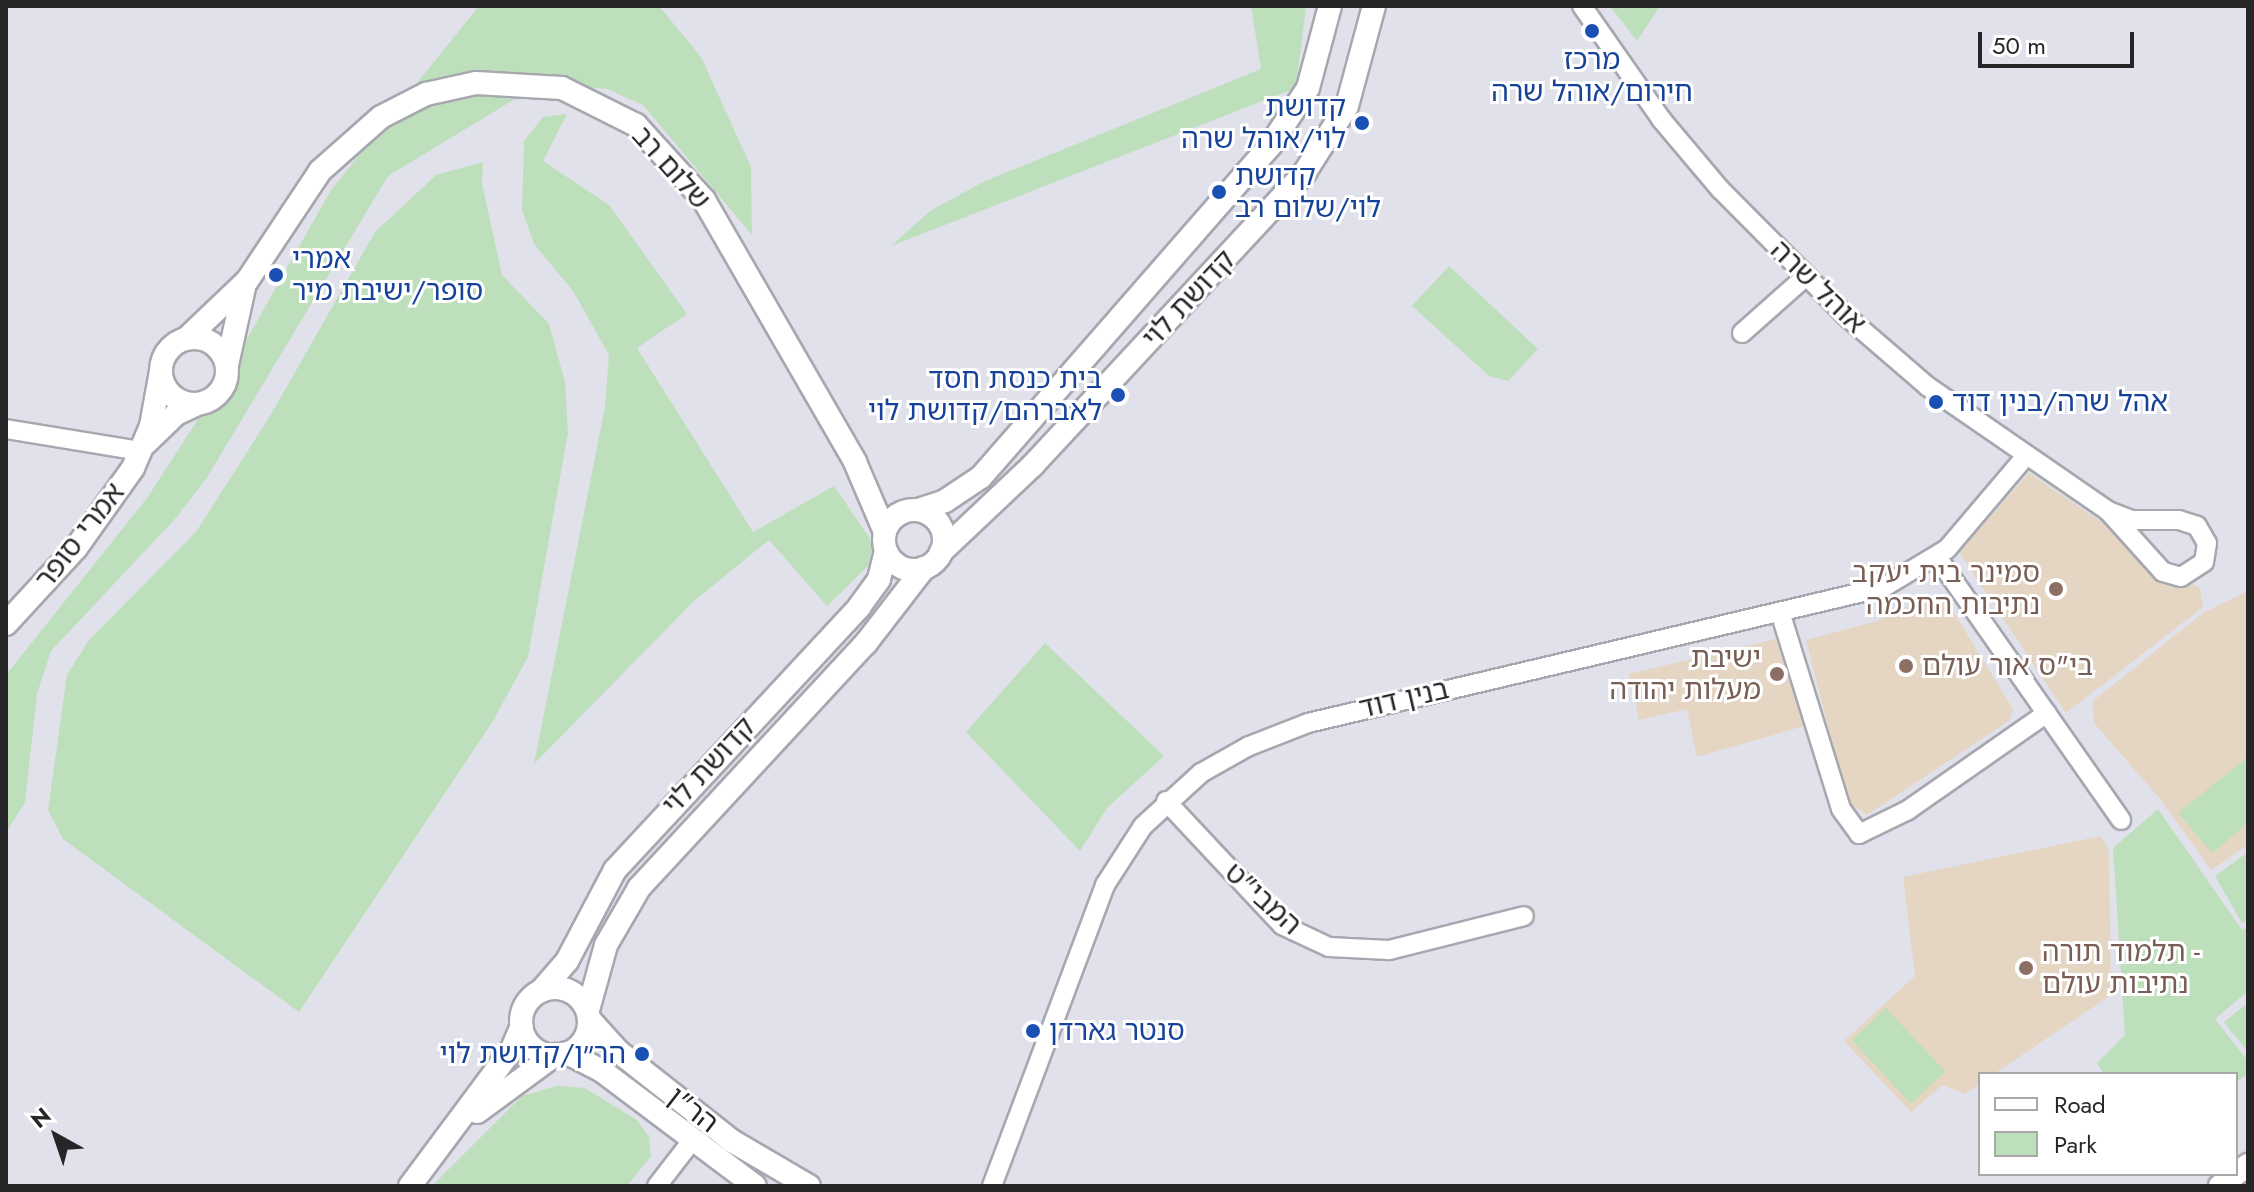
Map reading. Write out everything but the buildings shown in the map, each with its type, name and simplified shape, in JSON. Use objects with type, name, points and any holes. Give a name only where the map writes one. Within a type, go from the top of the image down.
[{"type":"street","name":"קדושת לוי","points":[[913,510],[945,501],[981,477],[1264,154],[1308,88],[1330,6]]},
{"type":"street","name":"קדושת לוי","points":[[941,552],[1033,465],[1305,172],[1347,106],[1374,6]]},
{"type":"street","name":"אוהל שרה","points":[[1582,6],[1661,119],[1805,277],[1927,386],[2025,457],[2108,511],[2131,520],[2189,522],[2207,543],[2204,562],[2190,574],[2163,572],[2108,511]]},
{"type":"street","name":"שלום רב","points":[[186,339],[247,281],[320,171],[381,117],[426,94],[476,83],[562,88],[636,125],[685,175],[728,235],[855,462],[886,541]]},
{"type":"street","points":[[1742,333],[1805,277]]},
{"type":"street","name":"שלום רב","points":[[227,365],[247,281]]},
{"type":"street","points":[[186,339],[216,346],[227,365],[217,395],[176,414],[144,447],[168,351],[186,339]]},
{"type":"street","points":[[161,371],[168,392],[197,404]]},
{"type":"street","points":[[6,429],[144,447]]},
{"type":"street","name":"אמרי סופר","points":[[6,624],[76,548],[144,447]]},
{"type":"street","name":"בנין דוד","points":[[992,1186],[1091,915],[1122,854],[1166,801],[1219,761],[1308,723],[1781,615],[1884,587],[1937,557],[2025,457]]},
{"type":"street","name":"שלום רב","points":[[855,462],[878,488],[913,510]]},
{"type":"street","points":[[913,510],[940,525],[941,552],[924,568],[902,567],[886,541],[894,518],[913,510]]},
{"type":"street","name":"קדושת לוי","points":[[541,991],[567,961],[615,870],[859,607],[879,579],[886,541]]},
{"type":"street","points":[[1937,557],[2121,820]]},
{"type":"street","name":"קדושת לוי","points":[[588,1015],[606,945],[639,888],[866,643],[924,568]]},
{"type":"street","points":[[1781,615],[1841,809],[1859,834],[1908,810],[2047,713]]},
{"type":"street","name":"המבי\"ט","points":[[1166,801],[1282,925],[1329,947],[1389,950],[1524,916]]},
{"type":"street","points":[[410,1186],[425,1163],[512,1049],[522,1026],[526,1005],[541,991],[563,988],[588,1015],[586,1036],[474,1114],[425,1163]]},
{"type":"street","name":"הר\"ן","points":[[588,1015],[619,1052],[732,1141],[809,1186]]},
{"type":"street","points":[[522,1026],[537,1050],[561,1054]]},
{"type":"street","name":"הר\"ן","points":[[561,1054],[602,1071],[691,1142],[755,1186]]},
{"type":"street","points":[[657,1186],[691,1142]]},
{"type":"shaded area","points":[[2029,473],[2200,589],[2203,607],[2066,713],[1959,552]]},
{"type":"shaded area","points":[[2248,591],[2248,845],[2211,870],[2161,800],[2094,723],[2093,701],[2203,613]]},
{"type":"shaded area","points":[[1930,596],[1948,603],[2013,709],[2010,720],[1867,815],[1847,801],[1806,640],[1880,620]]},
{"type":"shaded area","points":[[1776,639],[1804,726],[1697,757],[1687,709],[1639,720],[1629,674]]},
{"type":"shaded area","points":[[2101,836],[2109,851],[2111,995],[1997,1072],[1978,1072],[1978,1085],[1965,1094],[1943,1085],[1911,1112],[1844,1041],[1915,976],[1903,877]]},
{"type":"green space","points":[[479,6],[659,6],[701,57],[751,167],[752,235],[643,105],[607,89],[565,85],[520,96],[388,176],[206,479],[175,519],[51,651],[37,694],[25,802],[6,833],[6,675],[147,498],[226,376],[331,190]]},
{"type":"green space","points":[[1251,6],[1306,6],[1296,88],[891,246],[930,211],[985,181],[1261,69]]},
{"type":"green space","points":[[1610,6],[1660,6],[1637,41]]},
{"type":"green space","points":[[567,114],[543,161],[609,205],[687,314],[637,348],[753,532],[834,486],[873,543],[869,565],[827,606],[769,540],[695,600],[534,764],[605,407],[609,355],[573,291],[534,244],[522,210],[524,141],[543,117]]},
{"type":"green space","points":[[483,162],[482,183],[502,275],[549,324],[565,382],[568,433],[528,657],[493,721],[299,1012],[63,839],[48,810],[67,675],[89,640],[196,532],[270,416],[375,232],[436,175]]},
{"type":"green space","points":[[1449,266],[1538,349],[1508,381],[1489,376],[1412,306]]},
{"type":"green space","points":[[1045,643],[1164,756],[1107,808],[1080,851],[966,732]]},
{"type":"green space","points":[[2248,757],[2248,823],[2212,853],[2178,813]]},
{"type":"green space","points":[[2158,809],[2242,930],[2248,927],[2248,991],[2215,1019],[2248,1061],[2248,1073],[2238,1081],[2238,1072],[2103,1072],[2097,1063],[2125,1035],[2113,848]]},
{"type":"green space","points":[[2248,852],[2248,920],[2242,923],[2215,876]]},
{"type":"green space","points":[[2248,1003],[2248,1052],[2224,1022]]},
{"type":"green space","points":[[1886,1008],[1945,1072],[1911,1104],[1852,1040]]},
{"type":"green space","points":[[557,1086],[585,1088],[637,1120],[649,1137],[651,1156],[627,1186],[432,1186],[522,1096]]},
{"type":"place","name":"מרכז חירום/אוהל שרה","points":[[1592,31]]},
{"type":"place","name":"קדושת לוי/אוהל שרה","points":[[1362,123]]},
{"type":"place","name":"קדושת לוי/שלום רב","points":[[1219,192]]},
{"type":"place","name":"אמרי סופר/ישיבת מיר","points":[[276,275]]},
{"type":"place","name":"בית כנסת חסד לאברהם/קדושת לוי","points":[[1118,395]]},
{"type":"place","name":"אהל שרה/בנין דוד","points":[[1936,402]]},
{"type":"place","name":"סמינר בית יעקב נתיבות החכמה","points":[[2056,589]]},
{"type":"place","name":"בי\"ס אור עולם","points":[[1906,666]]},
{"type":"place","name":"ישיבת מעלות יהודה","points":[[1777,674]]},
{"type":"place","name":"תלמוד תורה - נתיבות עולם","points":[[2026,968]]},
{"type":"place","name":"סנטר גארדן","points":[[1033,1031]]},
{"type":"place","name":"הר״ן/קדושת לוי","points":[[642,1054]]}]
